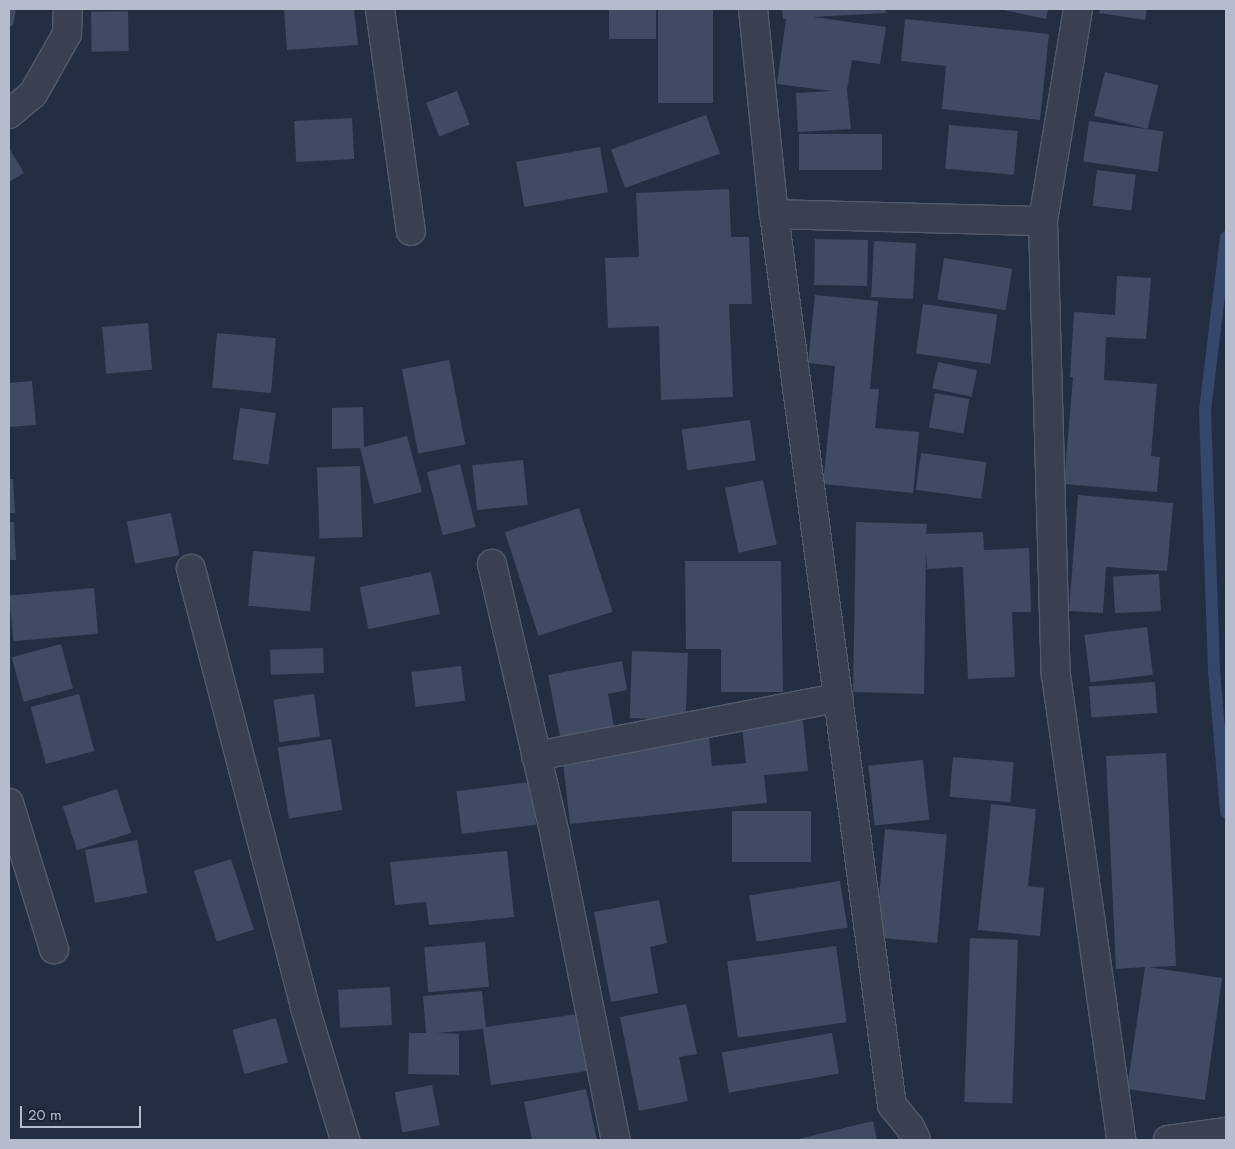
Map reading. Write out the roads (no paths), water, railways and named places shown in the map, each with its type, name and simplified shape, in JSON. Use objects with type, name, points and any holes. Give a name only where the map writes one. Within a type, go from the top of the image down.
[{"type":"street","points":[[9,114],[33,94],[38,86],[67,34],[68,9]]},
{"type":"street","points":[[380,9],[410,231]]},
{"type":"street","points":[[753,9],[774,214],[892,1105],[910,1127],[916,1140]]},
{"type":"street","points":[[1078,9],[1043,221],[1056,675],[1121,1140]]},
{"type":"street","points":[[774,214],[1043,221]]},
{"type":"street","points":[[492,564],[554,831],[616,1140]]},
{"type":"street","points":[[191,569],[302,998],[345,1140]]},
{"type":"street","points":[[536,756],[838,698]]},
{"type":"street","points":[[9,804],[54,949]]},
{"type":"street","points":[[1169,1140],[1226,1132]]},
{"type":"waterway","points":[[1226,237],[1205,411],[1214,671],[1226,812]]}]
